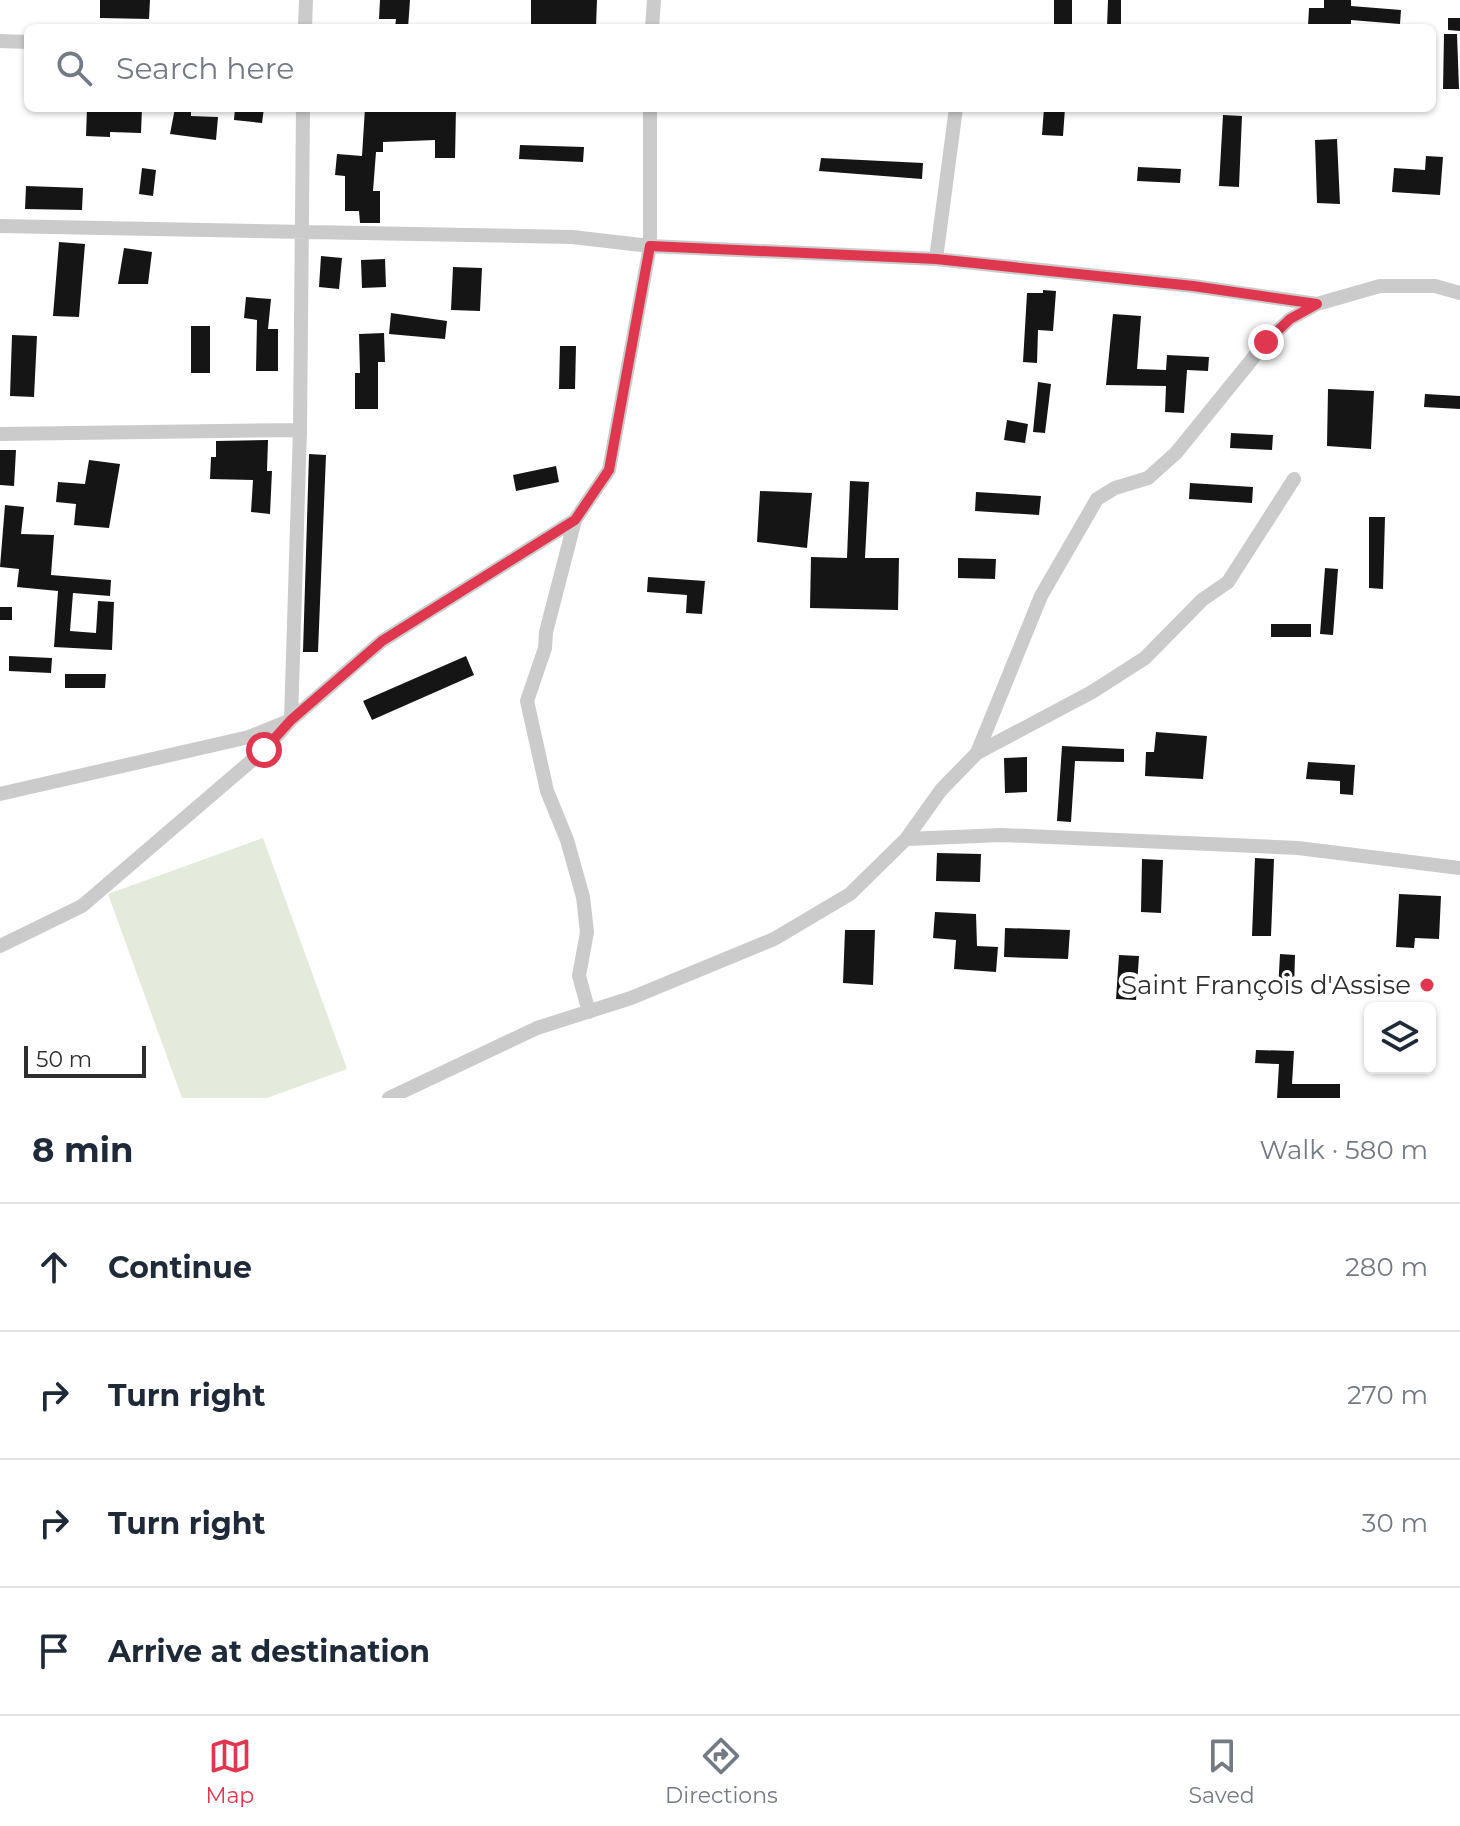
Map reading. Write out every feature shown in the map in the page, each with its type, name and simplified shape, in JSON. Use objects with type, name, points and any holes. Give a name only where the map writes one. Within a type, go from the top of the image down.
[{"type":"street","points":[[305,24],[306,0]]},
{"type":"street","points":[[652,24],[654,0]]},
{"type":"street","points":[[0,41],[24,42]]},
{"type":"street","points":[[291,720],[300,430],[303,112]]},
{"type":"street","points":[[589,1012],[579,976],[587,932],[586,913],[567,840],[547,791],[527,701],[545,648],[546,632],[575,520],[609,470],[650,246],[650,112]]},
{"type":"street","points":[[936,259],[955,112]]},
{"type":"street","points":[[0,226],[572,237],[650,246],[936,259],[1193,286],[1317,304]]},
{"type":"street","points":[[977,753],[1041,596],[1097,499],[1115,488],[1148,478],[1176,453],[1266,342],[1290,319],[1317,304],[1380,286],[1435,286],[1460,293]]},
{"type":"street","points":[[0,434],[300,430]]},
{"type":"street","points":[[389,1098],[537,1028],[589,1012],[774,939],[850,894],[906,839],[941,790],[977,753],[1092,692],[1145,658],[1202,600],[1228,582],[1294,479]]},
{"type":"street","points":[[0,946],[82,906],[264,750],[291,720],[382,641],[575,520]]},
{"type":"street","points":[[0,794],[249,737],[291,720]]},
{"type":"street","points":[[906,839],[1002,835],[1298,848],[1460,868]]},
{"type":"green space","points":[[263,838],[347,1069],[267,1098],[182,1098],[108,894]]},
{"type":"building","points":[[100,0],[150,0],[149,19],[100,18]]},
{"type":"building","points":[[380,0],[410,0],[408,24],[395,24],[396,19],[379,19]]},
{"type":"building","points":[[531,0],[597,0],[596,24],[531,24]]},
{"type":"building","points":[[1054,0],[1072,0],[1072,24],[1054,24]]},
{"type":"building","points":[[1108,0],[1121,0],[1121,24],[1107,24]]},
{"type":"building","points":[[1324,0],[1351,0],[1351,6],[1401,10],[1400,24],[1351,20],[1351,24],[1308,24],[1309,8],[1324,8]]},
{"type":"building","points":[[1448,18],[1460,18],[1460,31],[1448,30]]},
{"type":"building","points":[[1444,34],[1457,34],[1459,89],[1443,89]]},
{"type":"building","points":[[87,112],[142,112],[141,133],[110,132],[110,137],[86,136]]},
{"type":"building","points":[[174,112],[218,117],[216,140],[170,134]]},
{"type":"building","points":[[235,112],[263,112],[262,123],[234,120]]},
{"type":"building","points":[[365,112],[456,112],[455,158],[435,158],[435,140],[383,142],[383,152],[376,152],[373,191],[380,191],[380,223],[360,223],[359,211],[345,211],[345,176],[335,175],[337,154],[362,156]]},
{"type":"building","points":[[1044,112],[1065,112],[1063,136],[1042,135]]},
{"type":"building","points":[[1223,115],[1242,116],[1239,187],[1219,186]]},
{"type":"building","points":[[1337,139],[1340,204],[1317,203],[1315,140]]},
{"type":"building","points":[[520,145],[584,147],[583,162],[519,159]]},
{"type":"building","points":[[1426,156],[1443,157],[1440,195],[1392,192],[1394,168],[1425,170]]},
{"type":"building","points":[[821,158],[923,163],[922,179],[819,171]]},
{"type":"building","points":[[1138,167],[1181,169],[1180,183],[1137,181]]},
{"type":"building","points":[[142,168],[156,170],[153,196],[139,194]]},
{"type":"building","points":[[26,186],[83,188],[82,210],[25,209]]},
{"type":"building","points":[[59,242],[85,244],[79,317],[53,316]]},
{"type":"building","points":[[124,248],[152,252],[148,284],[118,284]]},
{"type":"building","points":[[321,256],[342,258],[339,289],[319,287]]},
{"type":"building","points":[[385,259],[386,287],[362,288],[361,260]]},
{"type":"building","points":[[453,267],[482,268],[480,311],[451,310]]},
{"type":"building","points":[[1043,290],[1056,291],[1053,331],[1038,330],[1037,363],[1023,362],[1027,293],[1043,293]]},
{"type":"building","points":[[246,297],[271,299],[268,329],[278,329],[278,371],[256,371],[257,320],[244,318]]},
{"type":"building","points":[[391,313],[447,321],[445,339],[389,334]]},
{"type":"building","points":[[1113,314],[1141,316],[1137,369],[1166,370],[1167,355],[1209,357],[1208,371],[1187,370],[1184,413],[1165,412],[1166,386],[1106,385]]},
{"type":"building","points":[[191,326],[210,326],[210,373],[191,373]]},
{"type":"building","points":[[384,333],[385,362],[378,362],[378,409],[355,409],[355,373],[360,373],[359,334]]},
{"type":"building","points":[[12,335],[37,336],[34,397],[10,396]]},
{"type":"building","points":[[560,346],[576,346],[575,389],[559,389]]},
{"type":"building","points":[[1038,382],[1051,384],[1045,433],[1033,432]]},
{"type":"building","points":[[1328,389],[1374,391],[1371,449],[1327,446]]},
{"type":"building","points":[[1425,394],[1460,396],[1460,409],[1424,407]]},
{"type":"building","points":[[1007,420],[1028,424],[1025,443],[1004,440]]},
{"type":"building","points":[[1231,433],[1273,435],[1272,450],[1230,448]]},
{"type":"building","points":[[268,440],[267,471],[272,471],[270,514],[251,512],[253,480],[210,479],[211,457],[216,457],[216,441]]},
{"type":"building","points":[[0,450],[16,450],[14,486],[0,485]]},
{"type":"building","points":[[309,454],[326,455],[318,652],[303,652]]},
{"type":"building","points":[[89,460],[120,464],[109,528],[74,525],[76,504],[56,502],[58,482],[85,484]]},
{"type":"building","points":[[556,466],[559,482],[516,491],[513,475]]},
{"type":"building","points":[[850,481],[869,482],[865,558],[899,558],[898,610],[810,608],[811,557],[847,558]]},
{"type":"building","points":[[1190,483],[1253,487],[1252,503],[1189,499]]},
{"type":"building","points":[[760,491],[812,493],[807,548],[757,542]]},
{"type":"building","points":[[976,492],[1041,496],[1039,515],[975,511]]},
{"type":"building","points":[[5,505],[24,507],[21,534],[54,535],[51,575],[111,580],[110,596],[73,593],[70,631],[96,633],[98,601],[114,602],[112,650],[54,647],[58,591],[17,587],[19,569],[0,567]]},
{"type":"building","points":[[1369,517],[1385,517],[1383,589],[1369,588]]},
{"type":"building","points":[[958,558],[996,559],[995,579],[958,578]]},
{"type":"building","points":[[1325,568],[1338,569],[1333,635],[1320,634]]},
{"type":"building","points":[[648,577],[705,581],[702,614],[686,613],[687,595],[647,592]]},
{"type":"building","points":[[0,607],[12,607],[12,620],[0,620]]},
{"type":"building","points":[[1271,624],[1311,624],[1311,637],[1271,637]]},
{"type":"building","points":[[9,656],[52,658],[51,673],[9,671]]},
{"type":"building","points":[[466,656],[474,675],[372,720],[363,701]]},
{"type":"building","points":[[65,674],[106,674],[105,688],[65,688]]},
{"type":"building","points":[[1156,732],[1207,736],[1203,779],[1145,776],[1146,752],[1154,752]]},
{"type":"building","points":[[1062,746],[1124,749],[1124,762],[1075,761],[1071,822],[1057,821]]},
{"type":"building","points":[[1027,757],[1027,792],[1005,793],[1004,758]]},
{"type":"building","points":[[1308,762],[1355,765],[1353,795],[1340,794],[1340,781],[1306,779]]},
{"type":"building","points":[[937,853],[981,854],[980,882],[936,881]]},
{"type":"building","points":[[1255,858],[1274,859],[1271,936],[1252,936]]},
{"type":"building","points":[[1142,859],[1163,860],[1161,913],[1141,912]]},
{"type":"building","points":[[1399,894],[1441,896],[1439,939],[1415,938],[1414,948],[1396,947]]},
{"type":"building","points":[[935,912],[976,914],[977,946],[998,947],[996,972],[954,969],[956,940],[933,938]]},
{"type":"building","points":[[1005,928],[1070,930],[1068,959],[1004,957]]},
{"type":"building","points":[[845,930],[875,930],[873,985],[843,983]]},
{"type":"building","points":[[1280,954],[1295,955],[1294,991],[1278,990]]},
{"type":"building","points":[[1119,955],[1139,956],[1136,1000],[1116,999]]},
{"type":"building","points":[[1256,1050],[1294,1051],[1292,1084],[1340,1084],[1340,1098],[1277,1098],[1279,1064],[1255,1063]]},
{"type":"place","name":"Saint François d'Assise","points":[[1427,985]]},
{"type":"route","points":[[264,750],[291,720],[382,641],[575,520],[609,470],[650,246],[936,259],[1193,286],[1317,304],[1290,319],[1266,342]]}]
